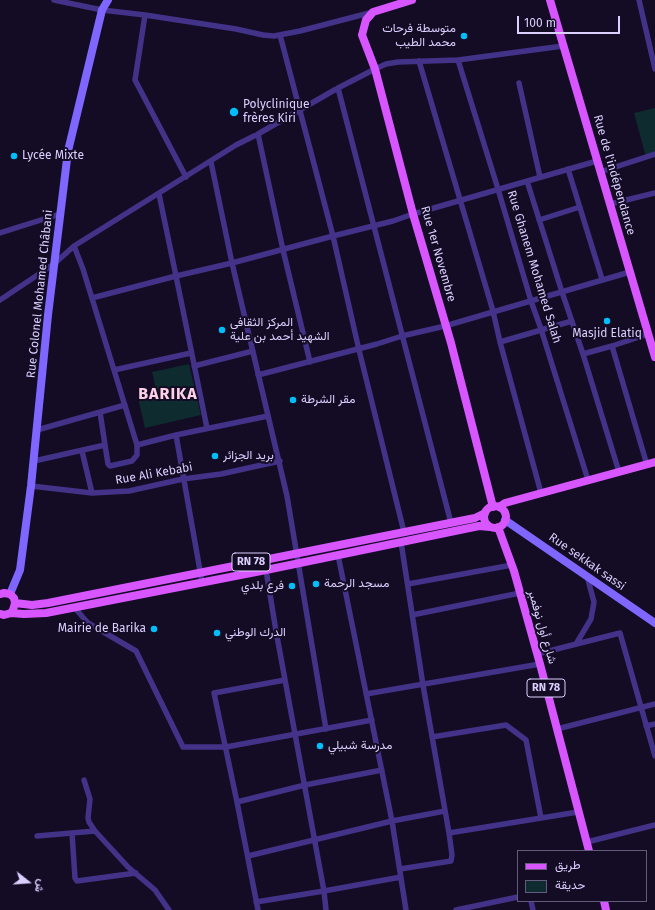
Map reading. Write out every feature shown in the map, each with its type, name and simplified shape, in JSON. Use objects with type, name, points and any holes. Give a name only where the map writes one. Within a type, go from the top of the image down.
[{"type":"main road","name":"Rue Colonel Mohamed Châbani","points":[[10,594],[20,570],[31,486],[54,264],[68,151],[102,10],[108,0]]},
{"type":"main road","points":[[373,12],[393,2],[412,0]]},
{"type":"main road","name":"Rue de l'indépendance","points":[[550,0],[655,357]]},
{"type":"main road","name":"Rue 1er Novembre","points":[[373,12],[366,20],[362,35],[375,69],[413,214],[496,507]]},
{"type":"main road","points":[[494,527],[485,521],[485,513],[488,509],[505,502],[651,464]]},
{"type":"main road","points":[[0,614],[11,612],[24,614],[46,613],[266,570],[478,526],[494,527],[503,524],[505,520],[504,512],[496,507]]},
{"type":"main road","name":"RN 78","points":[[15,603],[32,605],[48,603],[451,523],[475,518],[485,513]]},
{"type":"main road","name":"Rue sekkak sassi","points":[[505,520],[655,623]]},
{"type":"main road","name":"شارع أول نوفمبر","points":[[494,527],[512,565],[540,664],[589,850]]},
{"type":"main road","points":[[0,593],[10,594],[14,598],[15,603],[11,612]]},
{"type":"street","points":[[54,0],[102,10],[236,29],[263,35],[280,35],[373,12]]},
{"type":"street","points":[[639,0],[655,69]]},
{"type":"street","points":[[145,15],[135,80],[186,177]]},
{"type":"street","points":[[280,35],[333,236],[359,350],[404,532]]},
{"type":"street","points":[[0,300],[54,264],[74,246],[236,145],[300,111],[338,88],[386,64],[398,62],[458,60],[563,46]]},
{"type":"street","name":"Rue Ghanem Mohamed Salah","points":[[458,60],[531,301],[588,480]]},
{"type":"street","points":[[419,61],[493,311],[541,493]]},
{"type":"street","points":[[518,83],[540,177]]},
{"type":"street","points":[[338,88],[451,523]]},
{"type":"street","points":[[258,134],[283,250],[310,362]]},
{"type":"street","points":[[600,172],[655,154]]},
{"type":"street","points":[[92,298],[393,221],[597,161]]},
{"type":"street","points":[[211,162],[232,263],[280,461],[326,729]]},
{"type":"street","points":[[568,169],[602,279]]},
{"type":"street","points":[[528,181],[539,220],[583,354],[618,472]]},
{"type":"street","points":[[610,204],[655,193]]},
{"type":"street","points":[[159,194],[207,428]]},
{"type":"street","points":[[539,220],[580,207]]},
{"type":"street","points":[[0,234],[60,214]]},
{"type":"street","points":[[74,246],[83,269],[137,445],[137,455],[134,459],[110,466],[108,464],[100,412]]},
{"type":"street","points":[[258,374],[359,350],[402,336],[445,326],[630,272]]},
{"type":"street","points":[[500,342],[572,321]]},
{"type":"street","points":[[583,354],[648,334]]},
{"type":"street","points":[[612,346],[651,464]]},
{"type":"street","points":[[194,366],[253,351]]},
{"type":"street","points":[[114,370],[191,353]]},
{"type":"street","points":[[37,430],[125,405]]},
{"type":"street","points":[[137,445],[207,428],[268,416]]},
{"type":"street","points":[[176,435],[202,582]]},
{"type":"street","points":[[34,461],[105,445]]},
{"type":"street","points":[[82,451],[92,493]]},
{"type":"street","name":"Rue Ali Kebabi","points":[[31,486],[92,493],[129,491],[183,479],[221,474],[280,461]]},
{"type":"street","points":[[400,869],[451,861],[452,855],[423,686],[401,542]]},
{"type":"street","points":[[338,555],[392,821],[406,910]]},
{"type":"street","points":[[408,584],[512,565]]},
{"type":"street","points":[[266,570],[315,839],[326,910]]},
{"type":"street","points":[[576,644],[591,619],[594,602],[587,576]]},
{"type":"street","points":[[412,615],[520,593]]},
{"type":"street","points":[[74,607],[88,623],[136,651],[183,747],[226,747],[372,720]]},
{"type":"street","points":[[537,654],[620,633],[640,708],[655,756]]},
{"type":"street","points":[[366,694],[423,686],[540,664]]},
{"type":"street","points":[[258,910],[214,693],[285,680]]},
{"type":"street","points":[[557,729],[655,704]]},
{"type":"street","points":[[646,726],[655,724]]},
{"type":"street","points":[[432,737],[506,725],[526,740],[541,818]]},
{"type":"street","points":[[237,802],[382,770]]},
{"type":"street","points":[[84,780],[90,799],[89,822],[95,831],[128,867],[155,890],[169,910]]},
{"type":"street","points":[[248,856],[392,821],[445,811]]},
{"type":"street","points":[[449,833],[578,812]]},
{"type":"street","points":[[587,842],[655,825]]},
{"type":"street","points":[[37,836],[95,831]]},
{"type":"street","points":[[72,833],[75,878],[77,881],[136,873]]},
{"type":"street","points":[[256,902],[401,877]]},
{"type":"street","points":[[456,910],[517,897]]},
{"type":"green space","points":[[655,108],[655,155],[646,157],[634,113]]},
{"type":"green space","points":[[189,364],[201,415],[145,428],[138,398],[157,394],[152,372]]},
{"type":"place","name":"متوسطة فرحات محمد الطيب","points":[[464,36]]},
{"type":"place","name":"Polyclinique frères Kiri","points":[[234,112]]},
{"type":"place","name":"Lycée Mixte","points":[[14,156]]},
{"type":"place","name":"Masjid Elatiq","points":[[607,321]]},
{"type":"place","name":"المركز الثقافي الشهيد أحمد بن علية","points":[[222,330]]},
{"type":"place","name":"مقر الشرطة","points":[[293,400]]},
{"type":"place","name":"بريد الجزائر","points":[[215,456]]},
{"type":"place","name":"مسجد الرحمة","points":[[316,584]]},
{"type":"place","name":"فرع بلدي","points":[[292,586]]},
{"type":"place","name":"Mairie de Barika","points":[[154,629]]},
{"type":"place","name":"الدرك الوطني","points":[[217,633]]},
{"type":"place","name":"مدرسة شبيلي","points":[[320,746]]},
{"type":"district","name":"BARIKA","points":[[168,395]]}]
